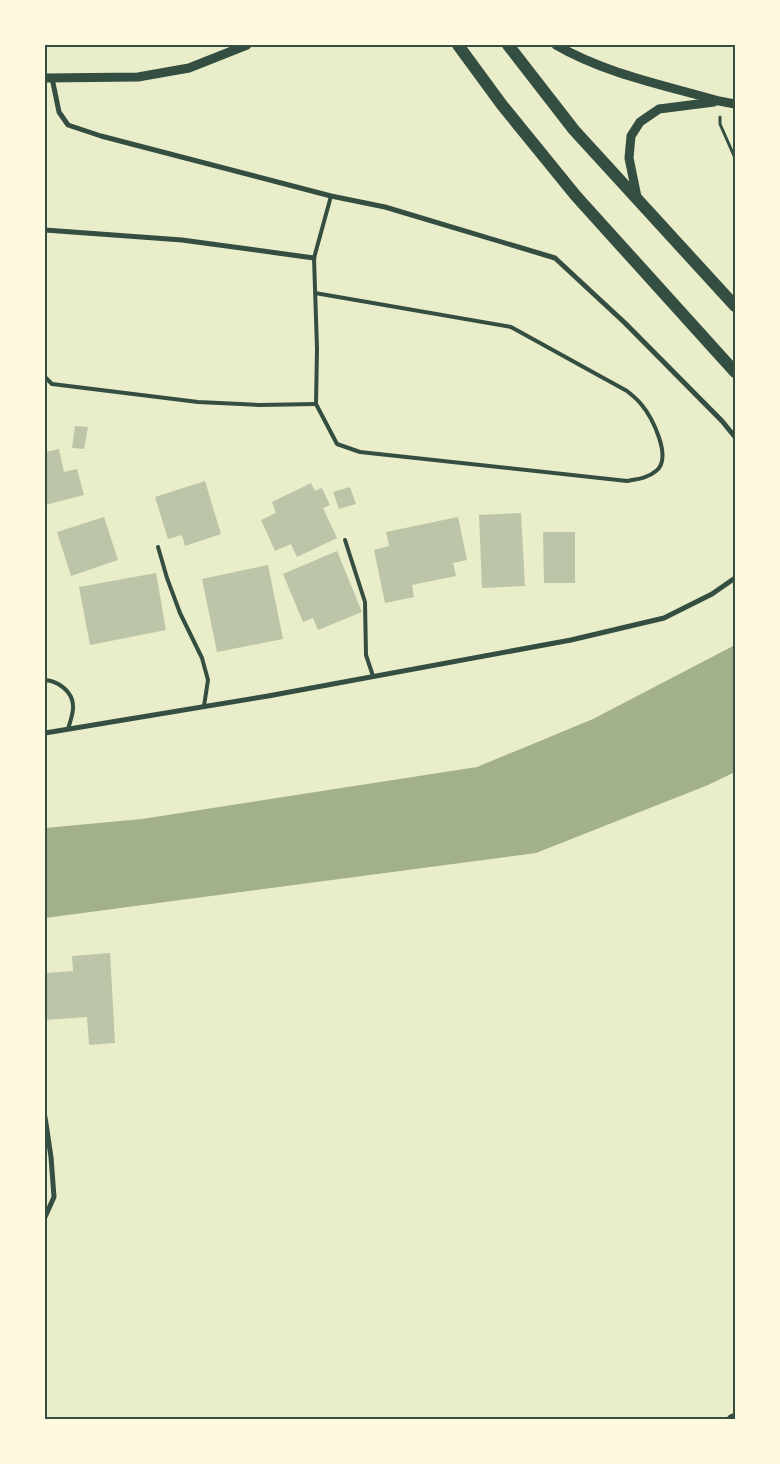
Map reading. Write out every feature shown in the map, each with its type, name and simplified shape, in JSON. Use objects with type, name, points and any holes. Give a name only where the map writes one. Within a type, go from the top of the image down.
[{"type":"main road","points":[[458,45],[502,105],[576,196],[735,372]]},
{"type":"main road","points":[[508,45],[568,123],[735,306]]},
{"type":"street","points":[[247,45],[189,68],[138,77],[49,78],[59,112],[68,125],[101,136],[331,196],[385,207],[555,258],[625,323],[722,421],[735,437]]},
{"type":"street","points":[[556,45],[574,56],[606,69],[735,104]]},
{"type":"street","points":[[638,201],[629,158],[631,136],[640,122],[658,109],[719,101]]},
{"type":"street","points":[[45,230],[182,240],[314,258]]},
{"type":"street","points":[[45,733],[570,640],[664,618],[712,594],[735,578]]},
{"type":"street","points":[[45,1117],[54,1197],[45,1217]]},
{"type":"lane","points":[[315,294],[511,327],[627,391],[642,404],[662,444],[662,460],[658,470],[644,479],[628,481],[360,452],[337,444],[316,404],[318,349],[315,294],[314,258],[331,196]]},
{"type":"lane","points":[[45,377],[52,384],[198,402],[259,405],[316,404]]},
{"type":"lane","points":[[345,540],[365,602],[366,655],[373,676]]},
{"type":"lane","points":[[158,547],[180,613],[202,658],[208,680],[204,706]]},
{"type":"lane","points":[[45,680],[54,681],[66,689],[73,705],[68,729]]},
{"type":"path","points":[[719,101],[720,124],[735,158]]},
{"type":"shaded area","points":[[735,645],[735,772],[708,785],[536,853],[45,918],[45,828],[142,819],[477,767],[593,719]]},
{"type":"building","points":[[75,426],[88,427],[84,449],[72,448]]},
{"type":"building","points":[[59,449],[64,472],[77,469],[84,495],[45,505],[45,452]]},
{"type":"building","points":[[205,481],[221,534],[185,546],[182,535],[168,539],[155,497]]},
{"type":"building","points":[[311,483],[315,491],[322,488],[330,505],[323,508],[337,538],[297,557],[291,544],[275,551],[261,520],[276,513],[272,502]]},
{"type":"building","points":[[350,487],[356,504],[339,509],[333,492]]},
{"type":"building","points":[[521,513],[525,586],[482,588],[479,515]]},
{"type":"building","points":[[104,517],[118,560],[71,576],[57,532]]},
{"type":"building","points":[[458,517],[467,560],[453,563],[456,576],[412,585],[414,597],[385,603],[374,550],[389,546],[386,532]]},
{"type":"building","points":[[543,532],[575,532],[575,583],[544,583]]},
{"type":"building","points":[[337,551],[362,612],[318,630],[313,618],[303,622],[283,574]]},
{"type":"building","points":[[268,565],[283,639],[217,652],[202,579]]},
{"type":"building","points":[[156,573],[166,630],[90,645],[79,587]]},
{"type":"building","points":[[110,953],[115,1043],[89,1045],[87,1017],[45,1020],[45,973],[73,971],[72,956]]}]
